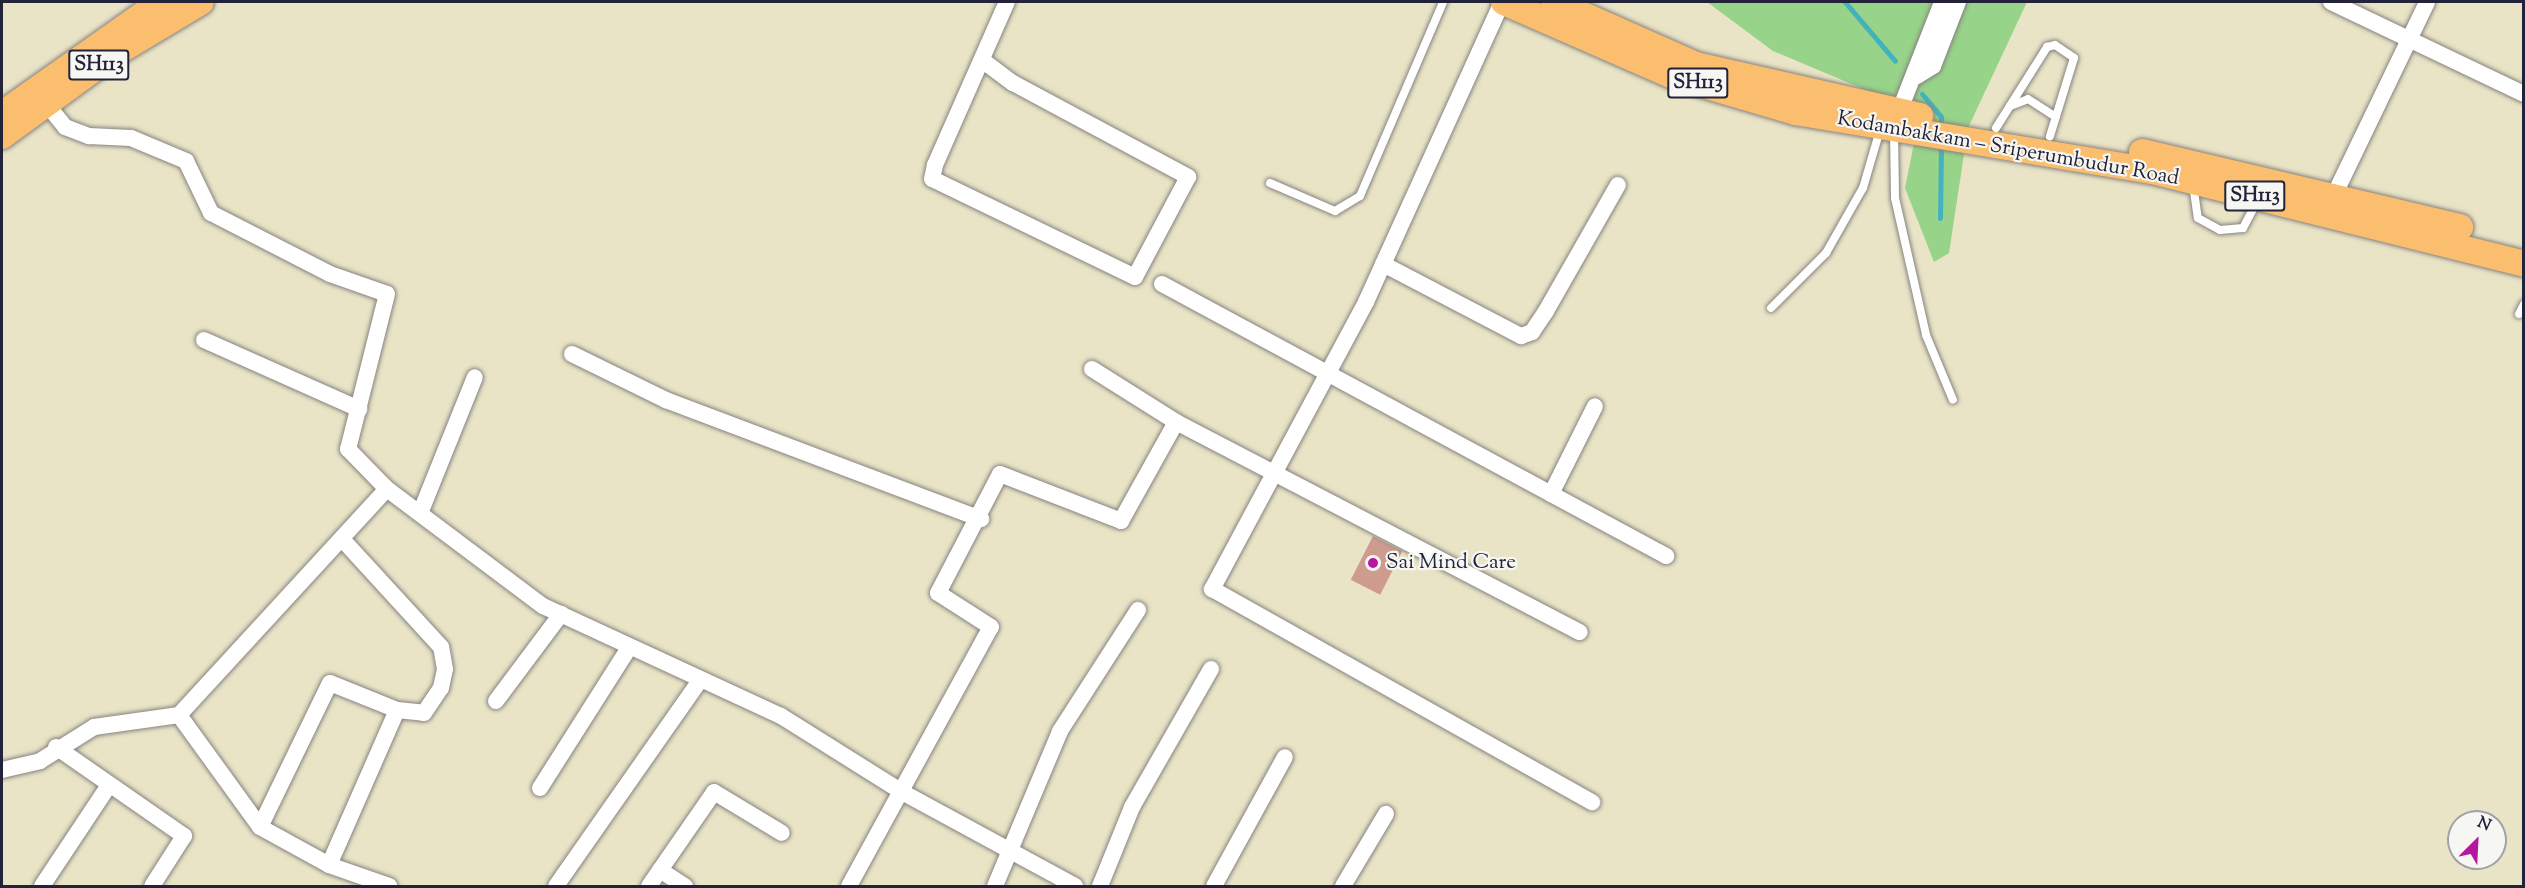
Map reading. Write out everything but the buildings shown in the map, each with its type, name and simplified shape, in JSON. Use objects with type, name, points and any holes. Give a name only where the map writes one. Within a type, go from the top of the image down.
[{"type":"main road","name":"SH113","points":[[2,136],[39,95],[161,2]]},
{"type":"main road","name":"SH113","points":[[2,114],[201,2]]},
{"type":"main road","name":"Kodambakkam – Sriperumbudur Road","points":[[1503,2],[1677,77],[1797,112],[1896,122],[2053,127],[2330,203],[2523,264]]},
{"type":"main road","name":"Kodambakkam – Sriperumbudur Road","points":[[1554,2],[1696,65],[1896,122]]},
{"type":"main road","name":"Kodambakkam – Sriperumbudur Road","points":[[1994,126],[2194,181],[2259,196],[2330,203],[2523,245]]},
{"type":"street","points":[[982,60],[1013,83],[1188,177],[1135,277],[932,179],[982,60],[1007,2]]},
{"type":"street","points":[[1503,2],[1383,264],[1277,472],[1212,589],[1592,802]]},
{"type":"street","points":[[1939,28],[1942,2]]},
{"type":"street","points":[[1896,122],[1939,28],[1958,2]]},
{"type":"street","points":[[2331,2],[2523,94]]},
{"type":"street","points":[[2330,203],[2427,2]]},
{"type":"street","points":[[39,95],[65,127],[89,136],[131,138],[186,161],[211,213],[330,274],[387,294],[359,409],[350,457],[387,489],[421,511],[561,614],[699,682],[781,716],[902,792],[1075,886]]},
{"type":"street","points":[[1383,264],[1521,336],[1532,332],[1546,311],[1618,184]]},
{"type":"street","points":[[1162,284],[1666,556]]},
{"type":"street","points":[[204,340],[359,409]]},
{"type":"street","points":[[572,354],[666,400],[981,519]]},
{"type":"street","points":[[1092,369],[1176,422],[1277,472],[1580,632]]},
{"type":"street","points":[[421,511],[475,377]]},
{"type":"street","points":[[1551,494],[1595,406]]},
{"type":"street","points":[[849,886],[992,627],[938,598],[981,519],[994,483],[1008,474],[1121,521],[1176,422]]},
{"type":"street","points":[[2,770],[40,761],[57,747],[94,727],[179,715],[343,540],[387,489]]},
{"type":"street","points":[[260,827],[330,682],[398,710],[424,713],[441,688],[444,658],[441,647],[343,540]]},
{"type":"street","points":[[995,886],[1008,850],[1060,731],[1138,610]]},
{"type":"street","points":[[496,701],[561,614]]},
{"type":"street","points":[[540,788],[629,648]]},
{"type":"street","points":[[1100,886],[1132,807],[1211,669]]},
{"type":"street","points":[[556,886],[699,682]]},
{"type":"street","points":[[329,865],[398,710]]},
{"type":"street","points":[[179,715],[260,827],[329,865],[388,886]]},
{"type":"street","points":[[57,747],[184,836],[152,886]]},
{"type":"street","points":[[1214,886],[1285,757]]},
{"type":"street","points":[[42,886],[109,785]]},
{"type":"street","points":[[649,886],[714,792],[782,833]]},
{"type":"street","points":[[1343,886],[1386,814]]},
{"type":"street","points":[[660,870],[685,886]]},
{"type":"lane","points":[[1270,183],[1335,211],[1360,196],[1443,2]]},
{"type":"lane","points":[[1994,126],[2047,47],[2055,45],[2074,58],[2053,127]]},
{"type":"lane","points":[[1771,308],[1826,253],[1863,188],[1896,122]]},
{"type":"lane","points":[[1896,122],[1895,198],[1926,335],[1953,400]]},
{"type":"lane","points":[[2194,181],[2198,218],[2220,230],[2243,228],[2259,196]]},
{"type":"lane","points":[[2519,314],[2523,304]]},
{"type":"green space","points":[[1707,2],[2027,2],[1968,128],[1949,253],[1934,262],[1905,188],[1920,113],[1773,51]]},
{"type":"waterway","points":[[1845,2],[1895,61]]},
{"type":"waterway","points":[[1922,94],[1941,117],[1941,127]]},
{"type":"waterway","points":[[1940,218],[1941,143]]},
{"type":"place","name":"Sai Mind Care","points":[[1373,563]]}]
